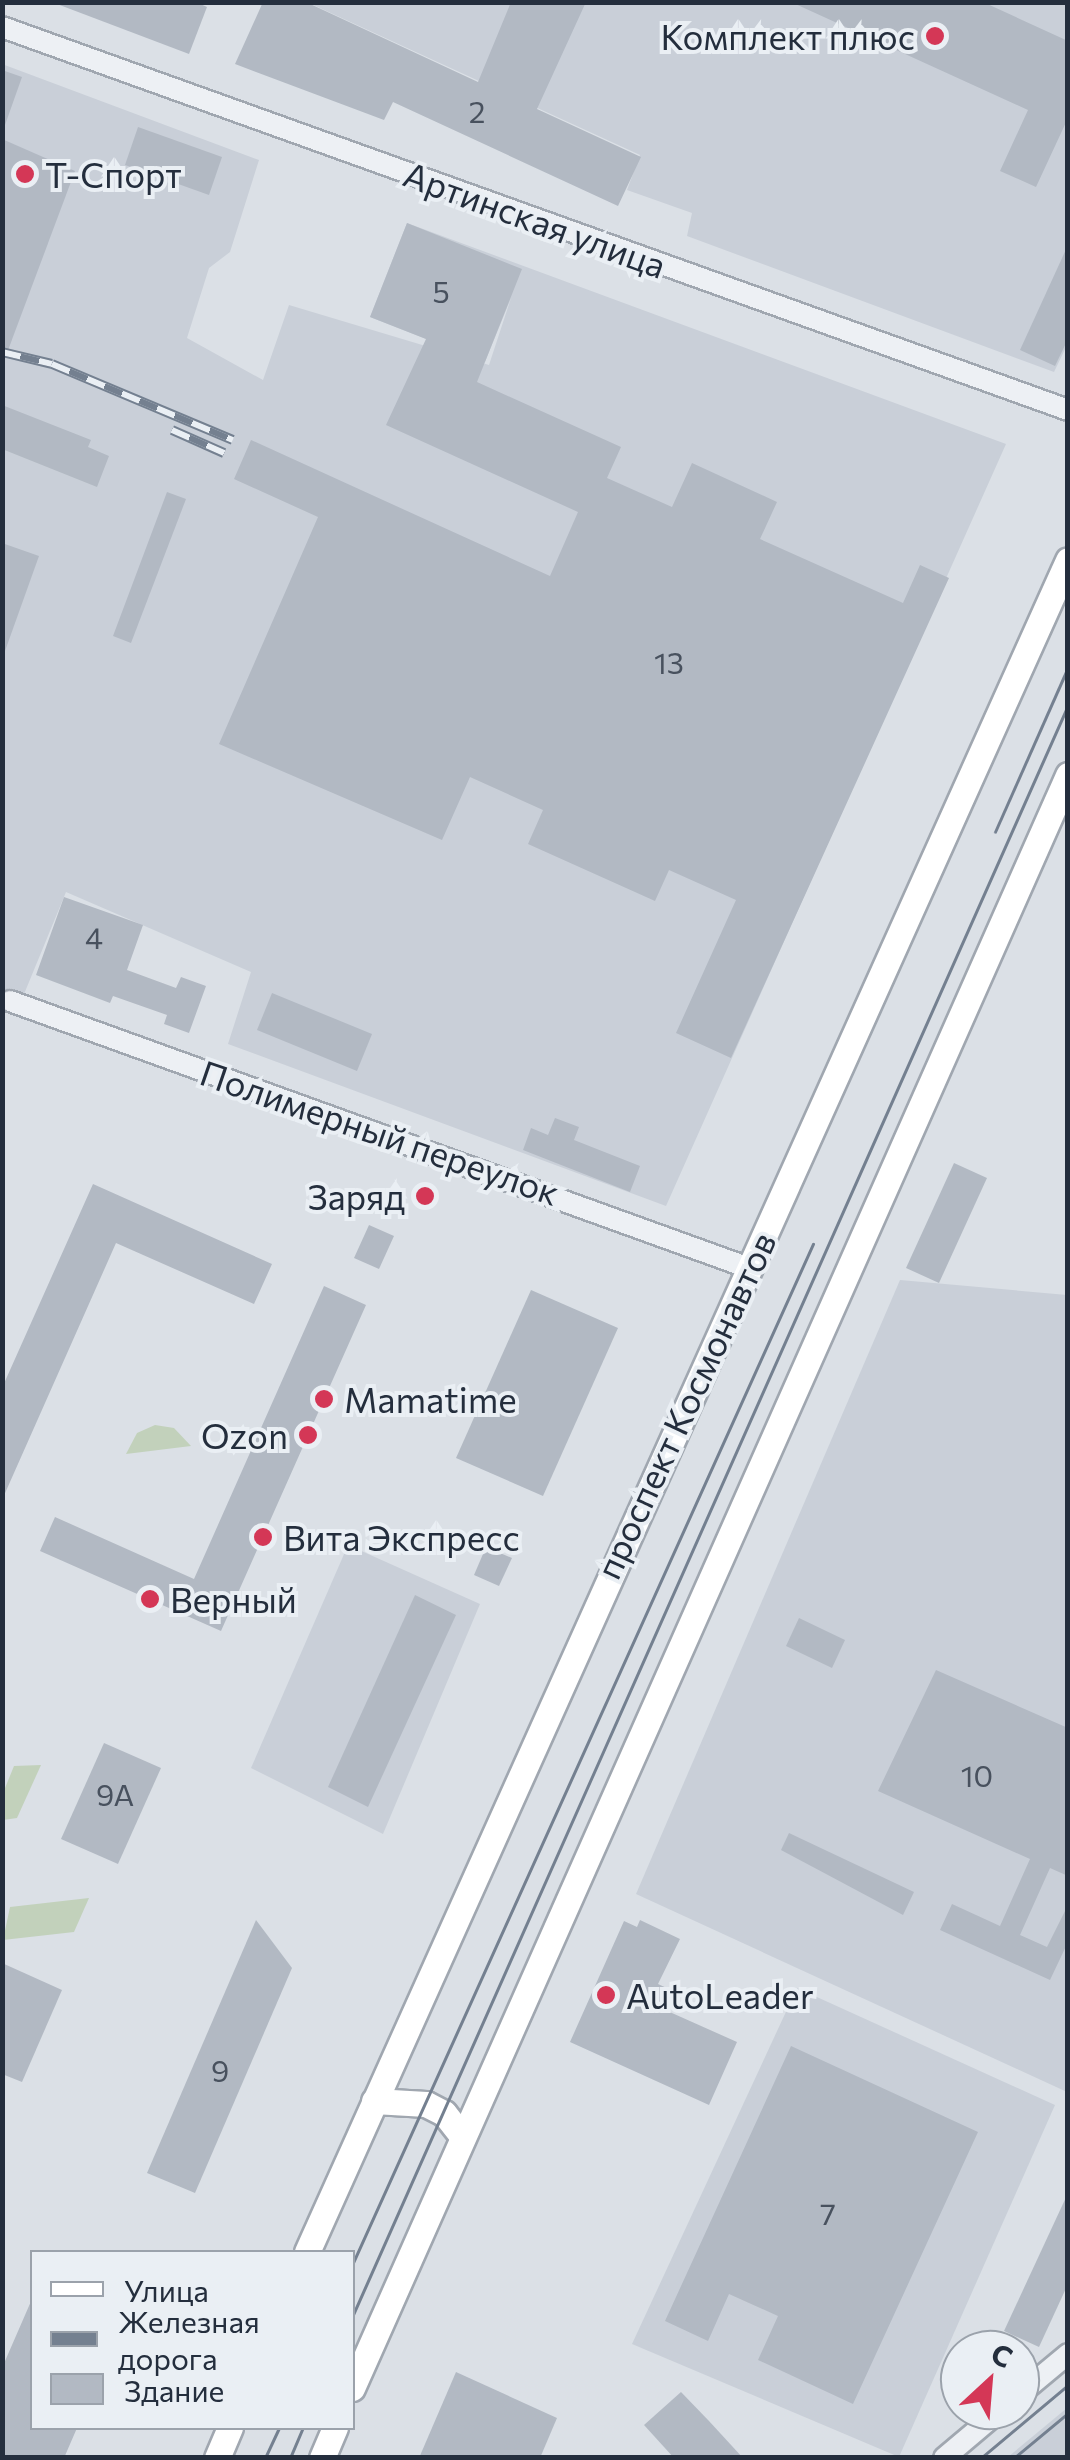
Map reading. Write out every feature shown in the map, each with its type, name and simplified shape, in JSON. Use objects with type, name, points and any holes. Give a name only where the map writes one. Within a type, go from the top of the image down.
[{"type":"main road","name":"проспект Космонавтов","points":[[308,2250],[1068,560]]},
{"type":"main road","points":[[355,2381],[1068,776]]},
{"type":"main road","points":[[374,2100],[426,2104],[444,2113],[462,2136]]},
{"type":"main road","points":[[217,2458],[229,2430]]},
{"type":"main road","points":[[322,2458],[334,2430]]},
{"type":"street","name":"Артинская улица","points":[[2,27],[1068,410]]},
{"type":"street","name":"Полимерный переулок","points":[[10,1001],[749,1268]]},
{"type":"street","points":[[1040,2377],[1068,2354]]},
{"type":"street","points":[[944,2458],[977,2430]]},
{"type":"shaded area","points":[[309,3],[1067,3],[1068,343],[1054,372],[687,236],[692,213],[627,190],[640,155]]},
{"type":"shaded area","points":[[2,64],[259,160],[230,252],[209,268],[187,338],[263,380],[289,305],[489,365],[511,298],[485,362],[370,317],[407,223],[1006,444],[666,1206],[228,1044],[251,972],[66,892],[22,999],[3,993]]},
{"type":"shaded area","points":[[900,1280],[1067,1295],[1067,2092],[636,1894]]},
{"type":"shaded area","points":[[348,1545],[480,1604],[383,1834],[251,1768]]},
{"type":"shaded area","points":[[797,1988],[1055,2105],[955,2330],[940,2330],[940,2364],[899,2457],[632,2344]]},
{"type":"shaded area","points":[[1067,2408],[1067,2457],[1008,2457]]},
{"type":"green space","points":[[155,1425],[174,1428],[191,1446],[126,1454],[137,1433]]},
{"type":"green space","points":[[41,1765],[17,1818],[3,1820],[3,1793],[14,1766]]},
{"type":"green space","points":[[89,1898],[74,1932],[3,1940],[10,1907]]},
{"type":"building","points":[[196,2],[207,7],[189,54],[57,4]]},
{"type":"building","points":[[263,2],[306,2],[478,82],[511,2],[586,2],[537,109],[641,157],[618,206],[393,102],[384,120],[235,64]]},
{"type":"building","points":[[791,2],[983,2],[1068,41],[1068,118],[1036,187],[1000,171],[1028,110]]},
{"type":"building","points":[[2,70],[22,77],[5,125],[2,124]]},
{"type":"building","points":[[138,127],[222,157],[209,195],[125,165]]},
{"type":"building","points":[[2,139],[75,171],[4,361],[2,360]]},
{"type":"building","points":[[407,223],[522,269],[477,382],[621,447],[607,478],[672,507],[692,463],[777,502],[760,539],[903,603],[920,565],[949,578],[731,1058],[676,1033],[736,900],[669,870],[655,901],[528,844],[543,810],[470,777],[442,840],[219,744],[318,517],[234,479],[251,440],[550,576],[578,512],[386,425],[426,339],[370,317]]},
{"type":"building","points":[[1068,245],[1068,339],[1055,366],[1020,350]]},
{"type":"building","points":[[2,405],[91,440],[88,447],[109,456],[97,487],[2,449]]},
{"type":"building","points":[[167,492],[186,499],[131,643],[113,636]]},
{"type":"building","points":[[2,543],[39,556],[5,651],[2,651]]},
{"type":"building","points":[[64,897],[143,925],[127,970],[176,988],[181,977],[206,986],[189,1033],[164,1024],[167,1015],[113,996],[110,1003],[36,975]]},
{"type":"building","points":[[272,993],[372,1034],[357,1071],[257,1030]]},
{"type":"building","points":[[555,1118],[579,1127],[574,1140],[640,1166],[630,1192],[523,1150],[531,1128],[548,1135]]},
{"type":"building","points":[[954,1163],[987,1178],[939,1283],[906,1268]]},
{"type":"building","points":[[93,1184],[272,1264],[254,1304],[116,1243],[2,1500],[2,1388]]},
{"type":"building","points":[[369,1225],[394,1236],[379,1269],[354,1258]]},
{"type":"building","points":[[324,1286],[366,1305],[221,1631],[40,1551],[55,1517],[194,1579]]},
{"type":"building","points":[[531,1290],[618,1328],[543,1496],[456,1458]]},
{"type":"building","points":[[486,1547],[512,1558],[499,1586],[474,1575]]},
{"type":"building","points":[[415,1595],[456,1615],[368,1807],[328,1787]]},
{"type":"building","points":[[799,1618],[845,1640],[832,1668],[786,1646]]},
{"type":"building","points":[[936,1670],[1068,1728],[1068,1876],[1050,1868],[1020,1935],[1047,1947],[1068,1905],[1068,1942],[1050,1980],[940,1930],[952,1904],[1000,1926],[1030,1859],[878,1791]]},
{"type":"building","points":[[104,1743],[161,1768],[118,1864],[61,1839]]},
{"type":"building","points":[[789,1833],[914,1892],[903,1915],[781,1850]]},
{"type":"building","points":[[256,1920],[292,1968],[195,2193],[147,2173]]},
{"type":"building","points":[[640,1920],[680,1939],[658,1984],[671,1990],[663,2009],[737,2042],[709,2105],[570,2042],[624,1921],[637,1927]]},
{"type":"building","points":[[2,1963],[62,1990],[22,2082],[2,2074]]},
{"type":"building","points":[[791,2046],[978,2132],[853,2404],[758,2360],[778,2316],[729,2294],[708,2341],[665,2321]]},
{"type":"building","points":[[1068,2193],[1068,2284],[1040,2345],[1040,2330],[1004,2330]]},
{"type":"building","points":[[30,2304],[30,2430],[76,2430],[64,2458],[2,2458],[2,2368]]},
{"type":"building","points":[[456,2372],[557,2418],[540,2458],[419,2458]]},
{"type":"building","points":[[681,2392],[743,2458],[674,2458],[644,2425]]},
{"type":"tram line","points":[[995,832],[1068,667]]},
{"type":"tram line","points":[[355,2310],[1068,705]]},
{"type":"tram line","points":[[355,2258],[813,1244]]},
{"type":"tram line","points":[[981,2458],[1068,2385]]},
{"type":"tram line","points":[[1014,2458],[1068,2413]]},
{"type":"tram line","points":[[265,2458],[278,2430]]},
{"type":"tram line","points":[[290,2458],[302,2430]]},
{"type":"railway","points":[[2,352],[52,364],[233,440]]},
{"type":"railway","points":[[172,430],[224,453]]},
{"type":"place","name":"Комплект плюс","points":[[935,36]]},
{"type":"place","name":"Т-Спорт","points":[[25,174]]},
{"type":"place","name":"Заряд","points":[[425,1196]]},
{"type":"place","name":"Mamatime","points":[[324,1399]]},
{"type":"place","name":"Ozon","points":[[308,1435]]},
{"type":"place","name":"Вита Экспресс","points":[[263,1537]]},
{"type":"place","name":"Верный","points":[[150,1599]]},
{"type":"place","name":"AutoLeader","points":[[606,1995]]}]
